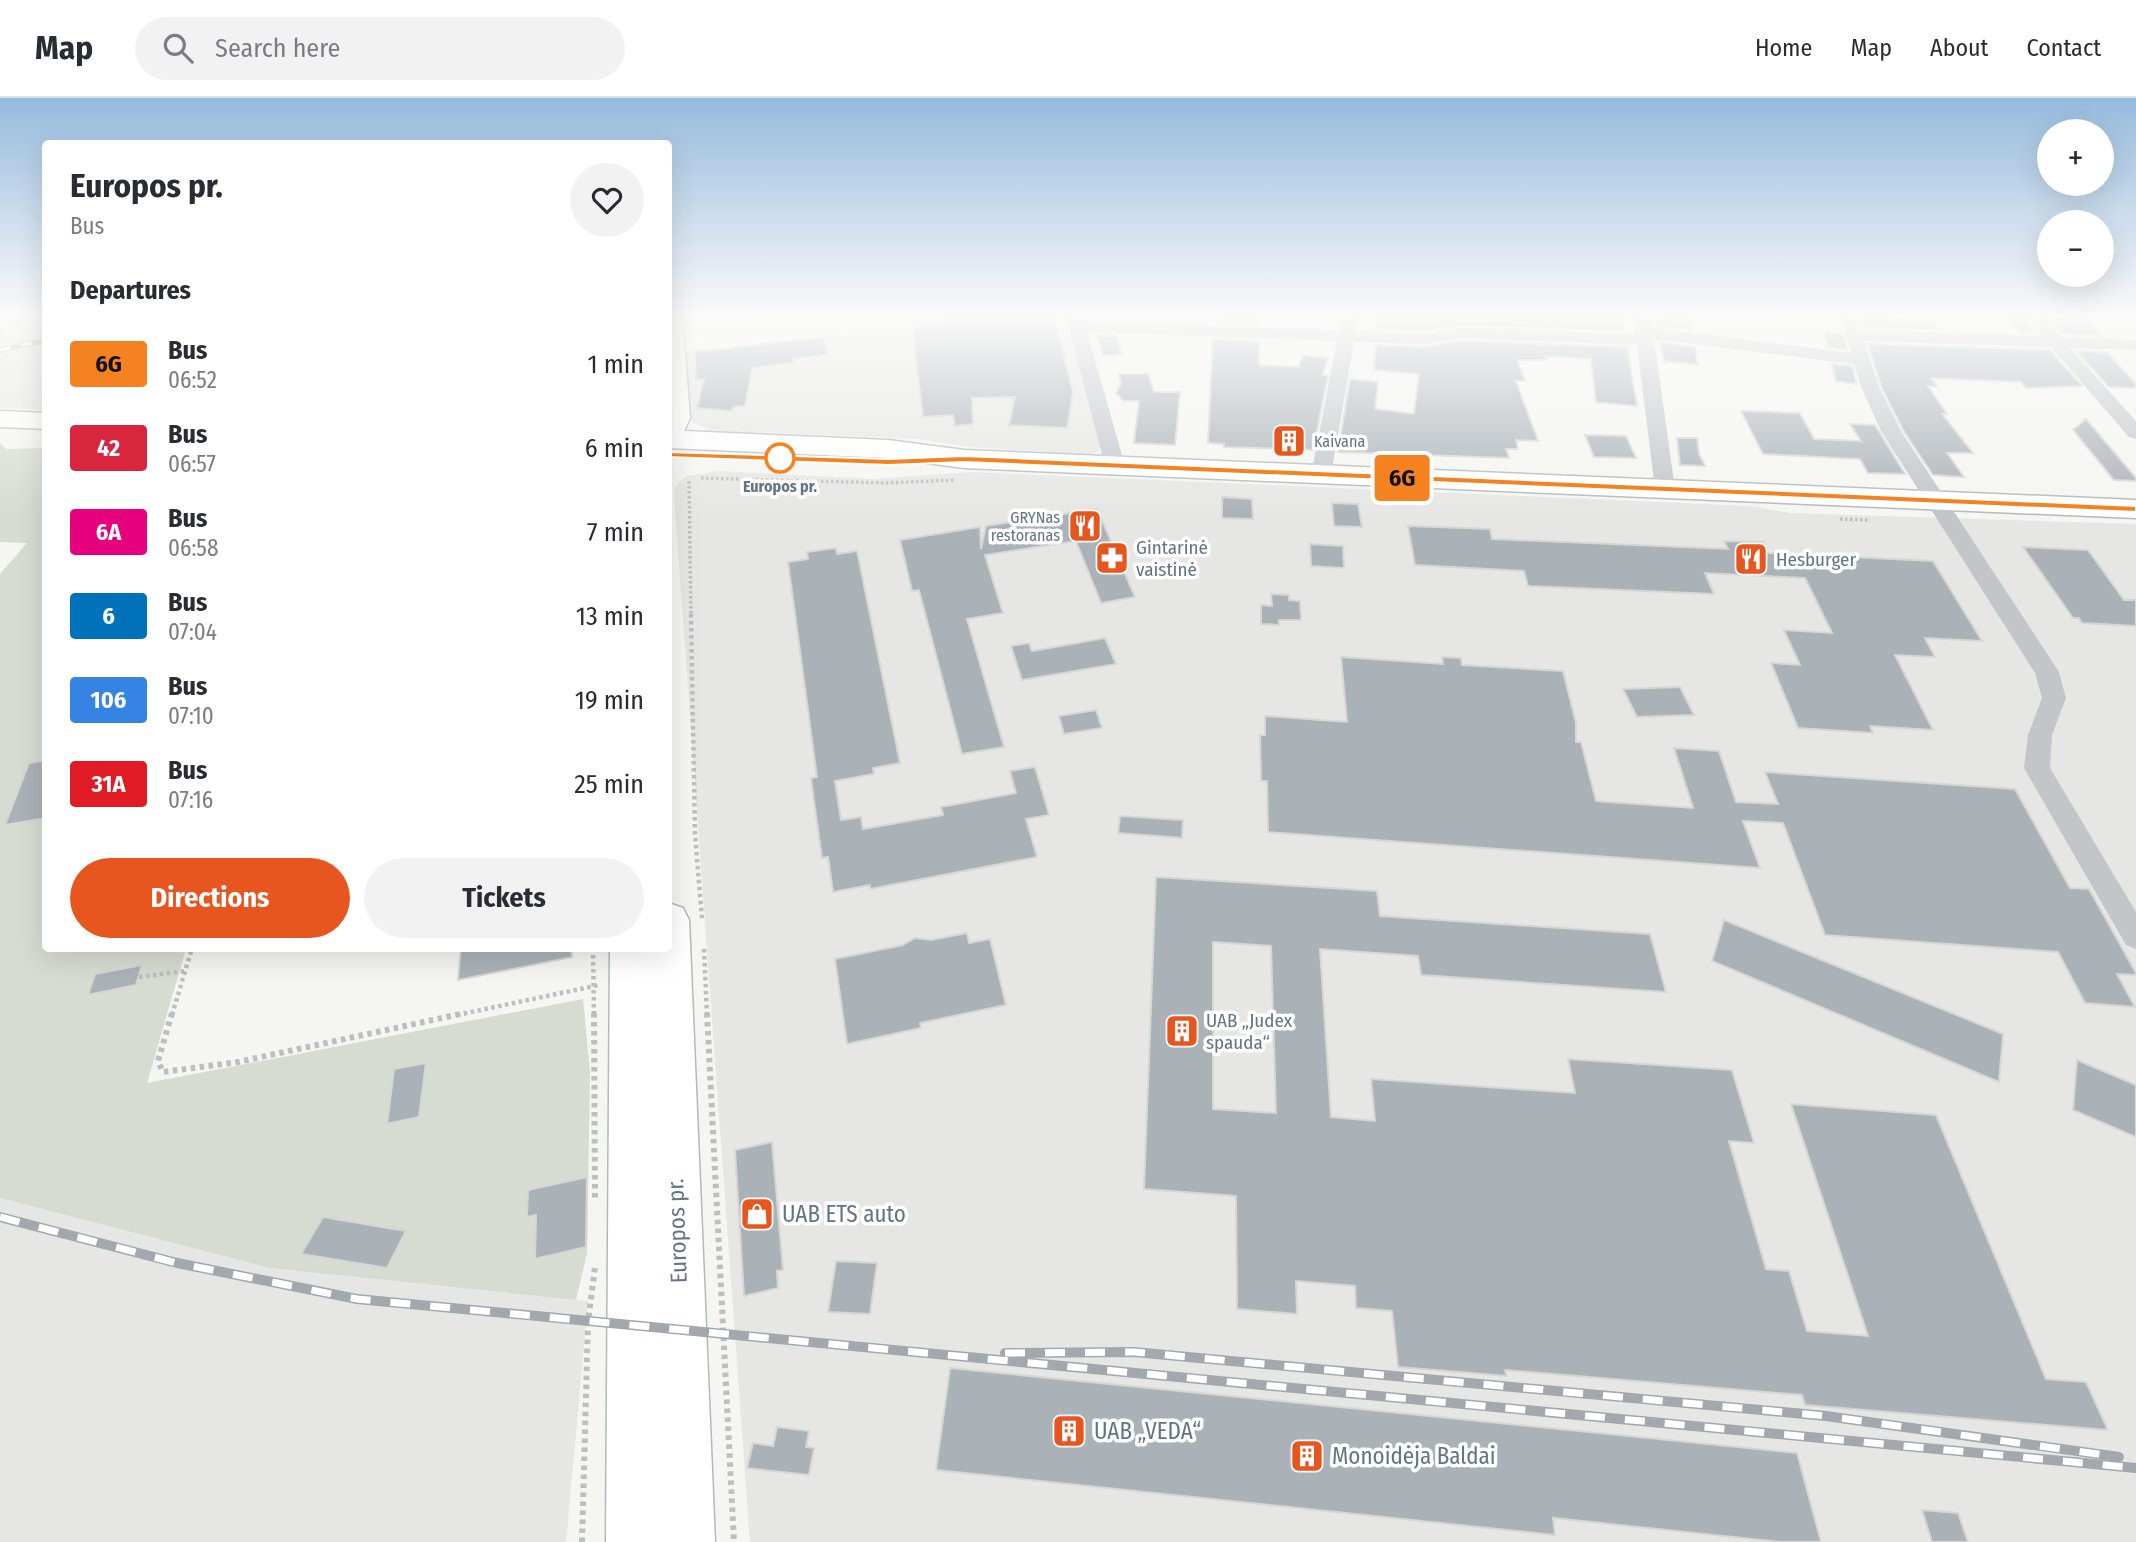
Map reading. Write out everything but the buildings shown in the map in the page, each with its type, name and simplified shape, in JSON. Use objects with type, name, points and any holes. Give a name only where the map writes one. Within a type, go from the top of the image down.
[{"type":"main road","points":[[672,428],[676,418],[673,380]]},
{"type":"main road","points":[[0,419],[42,421]]},
{"type":"main road","points":[[672,438],[888,449],[964,459],[2136,509]]},
{"type":"main road","points":[[672,454],[889,462],[964,459]]},
{"type":"main road","name":"Europos pr.","points":[[687,1542],[692,932]]},
{"type":"main road","points":[[618,971],[635,1542]]},
{"type":"street","points":[[1091,380],[1115,466]]},
{"type":"street","points":[[1321,475],[1339,380]]},
{"type":"street","points":[[1650,380],[1665,489]]},
{"type":"street","points":[[1868,380],[1879,409],[1934,501],[2048,672],[2053,698],[2040,735],[2037,768],[2136,937]]},
{"type":"street","points":[[2090,380],[2136,433]]},
{"type":"path","points":[[689,481],[695,834],[692,932],[734,1542]]},
{"type":"path","points":[[191,952],[158,1061],[163,1072],[237,1062],[618,971]]},
{"type":"path","points":[[597,952],[618,971]]},
{"type":"path","points":[[139,977],[185,971]]},
{"type":"path","points":[[595,1207],[618,971]]},
{"type":"path","points":[[582,1542],[588,1322],[595,1262]]},
{"type":"shaded area","points":[[0,380],[42,380],[42,410],[0,408]]},
{"type":"shaded area","points":[[683,380],[1083,380],[1102,443],[1099,450],[1092,455],[968,447],[919,439],[710,430],[694,423],[685,413]]},
{"type":"shaded area","points":[[0,443],[7,449],[42,448],[42,952],[185,952],[147,1083],[583,999],[590,1072],[587,1253],[576,1300],[269,1268],[0,1198],[0,574],[27,543],[0,542]]},
{"type":"shaded area","points":[[720,471],[874,479],[971,472],[1751,506],[1789,513],[2136,524],[2136,1542],[750,1542],[674,496],[675,487],[686,476]]},
{"type":"shaded area","points":[[0,1198],[269,1268],[588,1301],[566,1542],[0,1542]]},
{"type":"railway","points":[[0,1217],[177,1263],[357,1299],[2136,1468]]},
{"type":"railway","points":[[1005,1353],[1134,1352],[1826,1416],[2119,1457]]},
{"type":"bus line","name":"6G","points":[[672,454],[889,462],[964,459],[2136,509]]},
{"type":"place","name":"Kaivana","points":[[1289,441]]},
{"type":"place","name":"Europos pr.","points":[[780,458]]},
{"type":"place","name":"GRYNas restoranas","points":[[1085,526]]},
{"type":"place","name":"Gintarinė vaistinė","points":[[1112,558]]},
{"type":"place","name":"Hesburger","points":[[1751,559]]},
{"type":"place","name":"UAB „Judex spauda“","points":[[1182,1031]]},
{"type":"place","name":"UAB ETS auto","points":[[757,1214]]},
{"type":"place","name":"UAB „VEDA“","points":[[1069,1431]]},
{"type":"place","name":"Monoidėja Baldai","points":[[1307,1456]]}]
